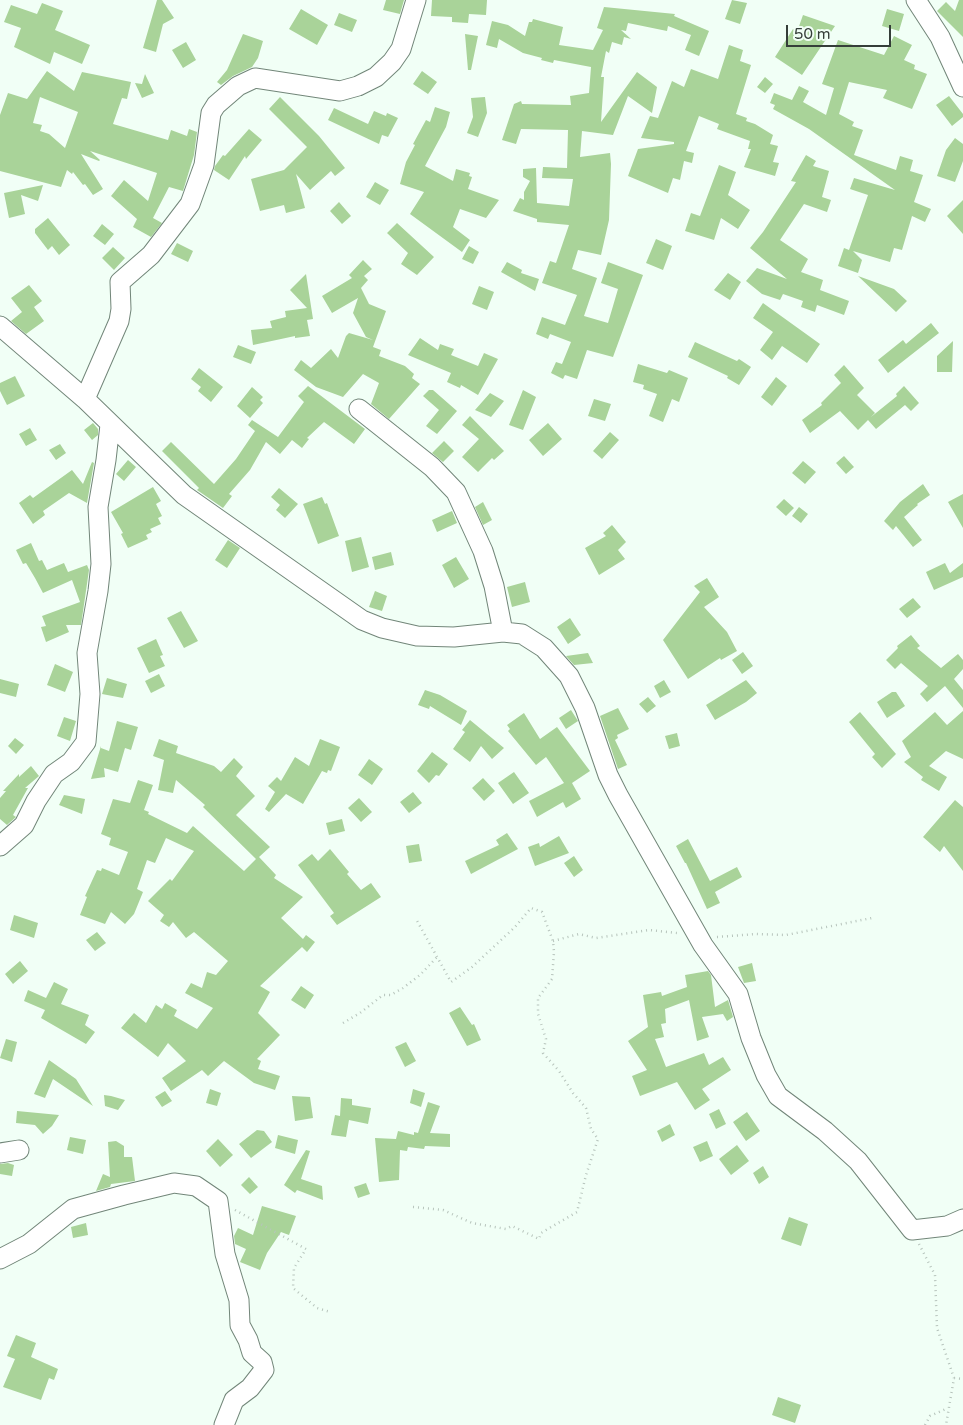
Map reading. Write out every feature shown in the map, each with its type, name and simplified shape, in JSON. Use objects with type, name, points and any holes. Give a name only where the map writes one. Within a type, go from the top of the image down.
[{"type":"street","points":[[85,398],[119,321],[121,308],[120,282],[151,255],[190,204],[204,164],[211,114],[216,105],[238,86],[255,78],[340,91],[358,86],[387,67],[401,49],[416,0]]},
{"type":"street","points":[[916,0],[940,37],[963,87]]},
{"type":"street","points":[[0,326],[85,398],[110,425],[184,496],[362,620],[382,628],[417,636],[454,637],[503,632],[522,634],[544,648],[569,676],[585,708],[608,775],[618,795],[679,899],[702,945],[738,994],[751,1038],[766,1075],[778,1096],[824,1131],[858,1161],[912,1230],[947,1226],[963,1219]]},
{"type":"street","points":[[359,409],[432,467],[456,492],[483,551],[494,586],[503,632]]},
{"type":"street","points":[[0,846],[24,825],[36,801],[54,774],[71,762],[86,742],[90,694],[87,653],[101,564],[98,507],[110,425]]},
{"type":"street","points":[[0,1152],[19,1150]]},
{"type":"street","points":[[0,1259],[29,1244],[73,1208],[174,1183],[196,1186],[218,1201],[224,1254],[239,1300],[240,1325],[252,1353],[262,1362],[264,1370],[250,1388],[234,1400],[224,1425]]},
{"type":"path","points":[[413,1207],[443,1210],[480,1224],[506,1229],[512,1226],[539,1239],[541,1233],[577,1212],[586,1175],[598,1139],[591,1129],[586,1108],[573,1093],[559,1071],[543,1053],[546,1039],[538,1014],[538,998],[552,979],[554,941],[542,912],[532,908],[515,927],[472,967],[451,982],[416,919]]},
{"type":"path","points":[[343,1022],[360,1013],[383,995],[391,995],[403,988],[420,975],[438,956]]},
{"type":"path","points":[[218,1201],[306,1249],[294,1268],[293,1288],[317,1308],[330,1312]]},
{"type":"path","points":[[912,1230],[935,1275],[937,1328],[954,1378],[946,1425]]},
{"type":"path","points":[[954,1378],[963,1379]]},
{"type":"path","points":[[925,1425],[930,1416],[948,1408]]},
{"type":"building","points":[[157,0],[162,0],[174,18],[163,24],[156,52],[143,48]]},
{"type":"building","points":[[386,0],[404,0],[400,14],[383,10]]},
{"type":"building","points":[[432,0],[487,0],[486,15],[469,14],[468,23],[452,22],[452,17],[431,16]]},
{"type":"building","points":[[732,0],[747,3],[740,24],[725,19]]},
{"type":"building","points":[[959,0],[963,0],[963,37],[937,11],[946,2],[955,11]]},
{"type":"building","points":[[42,3],[63,11],[55,30],[90,45],[82,64],[54,52],[50,64],[14,47],[21,28],[4,22],[11,5],[37,14]]},
{"type":"building","points":[[604,7],[675,14],[674,16],[709,31],[699,56],[685,50],[691,35],[668,26],[667,31],[628,23],[626,31],[621,30],[631,39],[624,37],[622,45],[612,42],[609,53],[606,51],[601,77],[604,77],[601,122],[637,72],[657,87],[652,113],[628,96],[613,135],[582,131],[580,157],[610,153],[611,164],[609,220],[601,255],[578,250],[572,269],[597,278],[584,316],[608,323],[618,289],[601,283],[608,262],[643,275],[613,357],[587,350],[577,379],[565,375],[563,379],[551,373],[556,362],[562,364],[571,342],[550,334],[548,339],[536,334],[542,317],[565,325],[577,295],[542,283],[550,261],[556,263],[569,225],[537,222],[537,219],[513,211],[520,198],[524,200],[524,192],[530,181],[523,177],[523,169],[536,168],[537,203],[569,206],[573,179],[542,178],[543,167],[567,168],[568,130],[521,129],[516,144],[502,140],[514,104],[521,101],[522,104],[571,105],[570,96],[589,93],[591,67],[554,60],[553,63],[541,60],[542,58],[523,53],[499,39],[497,48],[486,45],[492,21],[508,25],[525,36],[529,22],[532,22],[533,19],[563,27],[559,45],[593,50],[603,30],[597,28]]},
{"type":"building","points":[[301,9],[328,25],[317,45],[289,29]]},
{"type":"building","points":[[887,9],[904,14],[899,31],[882,26]]},
{"type":"building","points":[[339,13],[357,20],[352,32],[334,25]]},
{"type":"building","points":[[803,15],[835,26],[802,75],[775,57],[793,29],[797,32]]},
{"type":"building","points":[[243,34],[263,41],[258,58],[252,67],[233,76],[221,85],[217,82],[227,70]]},
{"type":"building","points":[[465,34],[478,36],[471,70],[468,70]]},
{"type":"building","points":[[894,36],[912,45],[904,60],[915,65],[914,69],[927,74],[912,109],[883,98],[887,90],[849,82],[839,114],[854,122],[852,126],[863,130],[854,155],[896,170],[900,156],[913,160],[910,171],[923,175],[914,202],[931,209],[925,222],[912,216],[902,250],[894,248],[890,262],[853,251],[862,260],[858,273],[838,266],[844,248],[849,250],[868,195],[850,189],[854,178],[895,190],[809,129],[773,109],[775,105],[770,103],[774,93],[792,100],[799,86],[809,91],[803,102],[826,115],[834,88],[822,84],[838,40],[884,55]]},
{"type":"building","points":[[186,42],[196,60],[183,68],[172,50]]},
{"type":"building","points":[[729,45],[743,50],[740,61],[751,65],[736,114],[747,118],[746,121],[773,135],[770,144],[778,146],[773,162],[779,163],[775,176],[744,167],[751,149],[748,149],[750,141],[717,129],[719,124],[699,116],[686,151],[694,153],[692,163],[684,161],[680,180],[673,178],[668,193],[628,176],[638,149],[674,144],[674,142],[641,138],[650,116],[658,118],[672,81],[684,87],[691,69],[718,79]]},
{"type":"building","points":[[47,71],[74,91],[82,72],[131,82],[127,99],[122,98],[113,124],[168,140],[171,130],[187,136],[189,129],[197,132],[194,155],[183,191],[169,187],[153,218],[162,223],[151,237],[133,227],[137,219],[111,196],[124,180],[148,201],[157,173],[90,151],[99,161],[81,154],[103,189],[93,195],[73,172],[72,174],[67,170],[61,187],[0,171],[0,115],[8,93],[27,99]],"holes":[[[40,97],[78,112],[65,148],[49,134],[40,131],[42,125],[33,123]]]},
{"type":"building","points":[[422,71],[437,82],[428,94],[413,84]]},
{"type":"building","points":[[145,74],[154,93],[142,98],[135,83],[142,84]]},
{"type":"building","points":[[765,77],[773,84],[765,93],[757,87]]},
{"type":"building","points":[[949,96],[963,114],[963,117],[952,126],[936,105]]},
{"type":"building","points":[[280,97],[319,136],[345,168],[335,176],[331,171],[310,190],[296,174],[305,208],[286,213],[284,205],[260,211],[251,179],[284,170],[307,147],[269,109]]},
{"type":"building","points":[[485,97],[487,113],[478,137],[467,133],[473,117],[471,98]]},
{"type":"building","points":[[435,107],[450,112],[446,127],[425,166],[453,181],[456,169],[470,173],[469,176],[472,177],[468,189],[499,200],[486,218],[460,209],[453,227],[470,240],[462,252],[410,214],[424,192],[400,184],[406,162],[415,145],[413,144],[426,120],[430,122]]},
{"type":"building","points":[[334,108],[368,124],[374,111],[386,116],[387,113],[398,118],[388,137],[382,135],[379,144],[328,120]]},
{"type":"building","points":[[249,129],[262,140],[246,159],[245,156],[229,180],[214,170],[215,166],[223,155],[225,156]]},
{"type":"building","points":[[955,138],[963,144],[963,161],[955,182],[937,176],[946,150]]},
{"type":"building","points":[[806,155],[816,161],[813,166],[829,171],[822,197],[831,200],[827,212],[804,204],[780,240],[808,259],[801,272],[823,280],[820,290],[849,301],[844,315],[817,305],[815,312],[801,307],[803,301],[783,294],[780,300],[762,294],[746,281],[757,268],[787,279],[750,248],[763,232],[796,182],[791,181]]},
{"type":"building","points":[[719,165],[736,172],[728,195],[750,210],[738,229],[721,218],[714,240],[685,231],[691,213],[700,216]]},
{"type":"building","points":[[375,182],[389,190],[380,205],[366,197]]},
{"type":"building","points":[[43,185],[38,201],[21,195],[25,214],[9,218],[4,193]]},
{"type":"building","points":[[963,200],[963,234],[947,216]]},
{"type":"building","points":[[339,202],[351,216],[342,224],[330,211]]},
{"type":"building","points":[[48,218],[70,245],[59,255],[52,246],[48,250],[35,233],[35,229]]},
{"type":"building","points":[[397,223],[434,257],[417,275],[401,264],[408,253],[387,233]]},
{"type":"building","points":[[102,224],[114,234],[105,245],[93,236]]},
{"type":"building","points":[[656,239],[672,246],[663,270],[646,263]]},
{"type":"building","points":[[177,243],[193,251],[188,262],[171,254]]},
{"type":"building","points":[[469,246],[479,252],[473,264],[462,259]]},
{"type":"building","points":[[113,247],[125,258],[114,270],[102,258]]},
{"type":"building","points":[[363,260],[372,269],[364,276],[368,280],[361,288],[369,304],[386,311],[373,347],[381,350],[379,356],[405,366],[414,374],[412,378],[420,384],[389,419],[371,404],[379,383],[363,374],[343,397],[316,387],[294,370],[301,360],[311,368],[331,349],[338,358],[346,336],[349,333],[373,340],[366,337],[353,313],[358,298],[332,313],[322,296],[352,278],[349,275]]},
{"type":"building","points":[[507,262],[522,270],[521,273],[539,279],[535,291],[501,272]]},
{"type":"building","points":[[728,273],[741,282],[730,300],[714,290]]},
{"type":"building","points":[[306,274],[313,319],[307,320],[310,336],[295,338],[295,336],[253,345],[251,330],[272,328],[270,321],[286,317],[285,311],[307,308],[290,290]]},
{"type":"building","points":[[858,276],[894,289],[907,301],[896,312]]},
{"type":"building","points":[[29,285],[42,301],[34,307],[44,321],[26,334],[11,321],[22,312],[11,298]]},
{"type":"building","points":[[479,286],[494,292],[487,310],[472,304]]},
{"type":"building","points":[[763,303],[820,344],[807,363],[782,346],[772,360],[760,350],[773,332],[753,318]]},
{"type":"building","points":[[931,323],[939,333],[888,373],[878,360],[903,340],[906,344]]},
{"type":"building","points":[[420,338],[438,350],[440,344],[454,349],[451,355],[478,366],[484,353],[498,359],[478,395],[461,385],[460,388],[447,382],[451,373],[408,355]]},
{"type":"building","points":[[953,341],[952,372],[937,372],[937,356]]},
{"type":"building","points":[[695,342],[737,361],[739,359],[751,367],[739,385],[727,378],[728,376],[688,357]]},
{"type":"building","points":[[238,345],[256,352],[251,364],[233,357]]},
{"type":"building","points":[[638,364],[667,373],[669,370],[688,378],[679,402],[672,399],[663,422],[649,416],[657,394],[643,389],[644,385],[633,382]]},
{"type":"building","points":[[844,365],[864,388],[857,395],[875,413],[871,417],[897,396],[896,394],[904,386],[919,403],[911,411],[905,405],[876,429],[868,420],[858,430],[840,411],[810,433],[802,420],[822,405],[821,403],[841,383],[834,375]]},
{"type":"building","points":[[199,368],[223,387],[211,402],[198,391],[201,387],[191,379]]},
{"type":"building","points":[[15,376],[25,396],[7,405],[0,391],[0,383]]},
{"type":"building","points":[[776,377],[787,386],[772,406],[761,397]]},
{"type":"building","points":[[308,386],[365,429],[354,444],[324,422],[307,438],[309,439],[302,448],[292,440],[280,454],[266,442],[250,470],[229,494],[232,496],[223,508],[197,490],[199,488],[162,451],[171,442],[214,484],[236,459],[255,431],[248,425],[252,420],[278,437],[304,402],[298,396]]},
{"type":"building","points":[[252,387],[263,397],[260,400],[263,403],[250,418],[237,406]]},
{"type":"building","points":[[429,390],[433,390],[457,411],[437,434],[426,426],[439,410],[423,396]]},
{"type":"building","points":[[523,390],[536,397],[523,430],[509,425]]},
{"type":"building","points":[[490,393],[504,401],[491,417],[475,410]]},
{"type":"building","points":[[594,399],[611,404],[605,421],[588,416]]},
{"type":"building","points":[[470,416],[504,451],[494,460],[492,458],[478,472],[462,457],[479,439],[462,425]]},
{"type":"building","points":[[93,423],[98,429],[98,435],[92,440],[84,430]]},
{"type":"building","points":[[548,423],[562,439],[543,456],[529,440]]},
{"type":"building","points":[[30,428],[37,440],[26,446],[19,434]]},
{"type":"building","points":[[610,432],[619,440],[602,459],[593,451]]},
{"type":"building","points":[[444,441],[454,451],[443,462],[432,453]]},
{"type":"building","points":[[60,444],[66,453],[56,460],[49,450]]},
{"type":"building","points":[[844,456],[854,467],[846,474],[836,463]]},
{"type":"building","points":[[128,460],[136,467],[124,481],[116,474]]},
{"type":"building","points":[[803,461],[816,472],[805,484],[792,473]]},
{"type":"building","points":[[92,462],[94,463],[87,503],[69,493],[43,511],[45,515],[33,524],[19,503],[30,495],[33,498],[72,470],[83,484]]},
{"type":"building","points":[[923,484],[930,495],[917,504],[904,517],[922,540],[913,547],[896,526],[893,530],[884,521],[900,502]]},
{"type":"building","points":[[153,487],[161,501],[156,504],[162,516],[158,518],[161,524],[150,529],[152,532],[146,535],[148,539],[128,548],[121,534],[123,533],[111,512]]},
{"type":"building","points":[[279,488],[298,504],[285,518],[276,510],[280,505],[271,497]]},
{"type":"building","points":[[963,494],[963,528],[948,502]]},
{"type":"building","points":[[322,497],[325,504],[327,503],[339,536],[318,544],[303,504]]},
{"type":"building","points":[[784,499],[794,508],[786,516],[776,507]]},
{"type":"building","points":[[483,502],[492,520],[483,525],[475,507]]},
{"type":"building","points":[[799,507],[808,514],[801,523],[792,516]]},
{"type":"building","points":[[452,511],[457,523],[437,532],[432,520]]},
{"type":"building","points":[[612,525],[626,542],[618,550],[625,559],[599,575],[585,548],[606,536],[603,533]]},
{"type":"building","points":[[361,537],[369,567],[352,572],[345,541]]},
{"type":"building","points":[[228,540],[240,548],[227,568],[215,560]]},
{"type":"building","points":[[31,543],[39,561],[42,560],[47,570],[64,563],[68,572],[87,565],[89,570],[81,625],[66,625],[69,632],[46,642],[41,627],[46,626],[42,616],[80,602],[72,580],[43,593],[26,563],[23,564],[16,550]]},
{"type":"building","points":[[391,552],[394,565],[375,570],[372,557]]},
{"type":"building","points":[[456,557],[469,579],[454,588],[442,565]]},
{"type":"building","points":[[945,563],[950,573],[963,563],[963,577],[934,590],[926,572]]},
{"type":"building","points":[[707,578],[719,597],[704,607],[727,632],[737,651],[721,660],[720,658],[688,679],[663,640],[700,592],[694,586]]},
{"type":"building","points":[[525,582],[530,602],[512,607],[507,587]]},
{"type":"building","points":[[375,591],[387,596],[382,611],[369,607]]},
{"type":"building","points":[[913,598],[921,607],[907,618],[899,609]]},
{"type":"building","points":[[181,611],[198,641],[184,648],[167,618]]},
{"type":"building","points":[[570,618],[581,635],[568,644],[557,627]]},
{"type":"building","points":[[911,635],[920,646],[917,648],[941,668],[958,654],[963,660],[963,669],[954,679],[963,690],[963,708],[945,686],[927,702],[920,694],[928,686],[901,663],[895,669],[886,660],[898,648],[897,646]]},
{"type":"building","points":[[156,639],[163,655],[160,656],[165,666],[149,673],[137,648]]},
{"type":"building","points":[[743,652],[753,666],[742,674],[732,660]]},
{"type":"building","points":[[588,653],[593,663],[574,665],[566,656]]},
{"type":"building","points":[[55,664],[73,672],[65,692],[47,685]]},
{"type":"building","points":[[159,674],[165,686],[151,693],[145,681]]},
{"type":"building","points":[[107,678],[127,684],[123,698],[102,694]]},
{"type":"building","points":[[0,679],[19,684],[16,697],[0,693]]},
{"type":"building","points":[[664,680],[671,692],[660,698],[654,686]]},
{"type":"building","points":[[746,680],[757,693],[746,702],[715,720],[706,705]]},
{"type":"building","points":[[425,690],[440,695],[467,711],[461,725],[430,706],[429,709],[418,705]]},
{"type":"building","points":[[892,692],[896,692],[905,706],[887,718],[877,702]]},
{"type":"building","points":[[648,697],[656,706],[647,713],[639,704]]},
{"type":"building","points":[[618,708],[629,729],[617,735],[618,738],[615,740],[627,765],[618,769],[600,716]]},
{"type":"building","points":[[571,710],[578,721],[566,729],[559,718]]},
{"type":"building","points":[[963,711],[963,759],[946,751],[929,766],[947,777],[939,791],[921,780],[923,777],[904,762],[911,757],[902,741],[935,712],[947,725]]},
{"type":"building","points":[[860,712],[896,754],[882,768],[872,757],[875,754],[849,722]]},
{"type":"building","points":[[524,713],[540,739],[557,727],[590,771],[572,783],[581,799],[566,808],[563,802],[537,817],[529,801],[564,783],[546,757],[536,765],[508,731],[510,729],[507,725]]},
{"type":"building","points":[[64,717],[76,721],[70,741],[57,736]]},
{"type":"building","points":[[470,720],[504,748],[492,759],[481,746],[470,762],[453,749],[465,732],[462,730]]},
{"type":"building","points":[[117,721],[138,727],[131,750],[125,748],[118,772],[104,768],[105,777],[91,779],[101,746],[101,748],[109,751]]},
{"type":"building","points":[[677,733],[680,746],[669,749],[665,736]]},
{"type":"building","points":[[15,738],[24,745],[16,754],[8,746]]},
{"type":"building","points":[[159,739],[178,746],[176,753],[214,766],[221,772],[234,758],[243,767],[236,776],[255,796],[236,815],[270,847],[259,857],[276,875],[274,878],[303,897],[281,918],[303,939],[306,935],[315,942],[307,952],[302,947],[260,986],[270,992],[258,1013],[280,1035],[257,1059],[261,1061],[258,1069],[280,1076],[275,1090],[254,1083],[224,1061],[208,1076],[202,1070],[171,1091],[162,1078],[186,1061],[168,1043],[158,1057],[121,1028],[134,1013],[146,1023],[156,1005],[162,1009],[165,1003],[177,1010],[174,1016],[197,1029],[213,1008],[185,993],[191,983],[202,988],[207,972],[216,975],[228,961],[194,932],[186,938],[173,922],[169,927],[160,921],[164,915],[148,901],[170,879],[172,881],[194,851],[166,838],[155,863],[147,860],[137,889],[143,892],[134,914],[125,924],[111,912],[105,924],[80,915],[87,897],[85,896],[97,870],[101,871],[102,868],[119,875],[128,852],[109,845],[111,838],[101,834],[113,799],[130,803],[138,780],[153,785],[144,810],[149,812],[148,814],[187,833],[193,826],[244,871],[256,859],[203,807],[205,805],[176,780],[173,793],[158,790],[164,760],[153,756]]},
{"type":"building","points":[[320,739],[340,747],[331,771],[328,770],[327,773],[322,771],[303,804],[286,794],[269,812],[265,809],[275,792],[268,786],[277,777],[281,781],[295,757],[309,766]]},
{"type":"building","points":[[432,752],[448,764],[439,776],[436,775],[429,783],[417,771]]},
{"type":"building","points":[[369,759],[383,769],[372,785],[358,775]]},
{"type":"building","points":[[31,766],[39,776],[25,788],[28,788],[13,815],[16,817],[7,825],[0,819],[0,798],[6,791],[3,791],[19,774],[19,777]]},
{"type":"building","points":[[514,772],[529,793],[513,804],[498,783]]},
{"type":"building","points":[[483,778],[495,791],[484,801],[472,788]]},
{"type":"building","points":[[413,792],[422,803],[409,813],[400,802]]},
{"type":"building","points":[[64,795],[85,799],[82,814],[59,805]]},
{"type":"building","points":[[359,798],[372,812],[361,822],[348,808]]},
{"type":"building","points":[[955,800],[963,807],[963,871],[944,846],[940,852],[923,837]]},
{"type":"building","points":[[342,819],[345,831],[329,835],[326,823]]},
{"type":"building","points":[[507,833],[518,849],[471,874],[465,861],[499,845],[496,840]]},
{"type":"building","points":[[559,836],[569,853],[535,866],[528,847],[539,843],[540,847]]},
{"type":"building","points":[[688,839],[710,881],[737,867],[742,877],[715,892],[720,903],[707,909],[676,846]]},
{"type":"building","points":[[419,844],[422,861],[409,863],[406,846]]},
{"type":"building","points":[[330,849],[349,872],[347,874],[361,890],[371,883],[381,897],[337,925],[330,916],[334,913],[298,865],[312,854],[318,861]]},
{"type":"building","points":[[574,856],[583,870],[574,877],[564,863]]},
{"type":"building","points":[[14,915],[38,923],[34,938],[10,930]]},
{"type":"building","points":[[97,932],[106,943],[95,951],[86,940]]},
{"type":"building","points":[[20,961],[28,971],[13,984],[5,974]]},
{"type":"building","points":[[752,963],[756,981],[744,983],[738,967]]},
{"type":"building","points":[[708,971],[711,975],[715,1007],[728,1000],[733,1017],[727,1021],[723,1014],[702,1017],[709,1037],[697,1041],[689,1000],[665,1009],[666,1023],[661,1024],[664,1037],[655,1039],[666,1067],[704,1053],[709,1065],[723,1057],[731,1070],[702,1089],[710,1100],[695,1110],[677,1082],[640,1096],[632,1076],[647,1070],[628,1041],[648,1027],[643,995],[661,992],[662,996],[687,987],[685,975]]},
{"type":"building","points":[[54,982],[68,989],[61,1004],[89,1015],[85,1025],[95,1032],[86,1044],[41,1018],[45,1010],[24,1001],[28,990],[46,998]]},
{"type":"building","points":[[301,986],[314,995],[305,1009],[291,1000]]},
{"type":"building","points":[[460,1007],[472,1025],[474,1024],[481,1040],[467,1046],[449,1013]]},
{"type":"building","points":[[6,1039],[17,1042],[12,1062],[0,1058]]},
{"type":"building","points":[[406,1042],[416,1061],[405,1067],[395,1047]]},
{"type":"building","points":[[49,1060],[76,1079],[93,1106],[53,1079],[45,1098],[34,1094]]},
{"type":"building","points":[[210,1089],[221,1093],[217,1106],[206,1103]]},
{"type":"building","points":[[413,1089],[425,1093],[421,1107],[410,1103]]},
{"type":"building","points":[[165,1091],[172,1101],[162,1107],[155,1097]]},
{"type":"building","points":[[104,1095],[125,1100],[118,1110],[105,1106]]},
{"type":"building","points":[[292,1096],[310,1097],[313,1118],[295,1121]]},
{"type":"building","points":[[341,1098],[352,1099],[352,1105],[371,1108],[368,1124],[349,1120],[346,1137],[331,1135],[335,1115],[340,1116]]},
{"type":"building","points":[[428,1102],[440,1106],[430,1133],[450,1134],[450,1147],[425,1146],[424,1149],[408,1147],[407,1151],[400,1150],[399,1180],[379,1182],[375,1138],[396,1139],[398,1131],[414,1135],[414,1132],[418,1133]]},
{"type":"building","points":[[719,1109],[726,1124],[716,1129],[709,1114]]},
{"type":"building","points":[[17,1111],[59,1115],[52,1126],[43,1134],[35,1125],[16,1123]]},
{"type":"building","points":[[747,1112],[760,1131],[746,1141],[733,1122]]},
{"type":"building","points":[[670,1124],[675,1135],[662,1142],[657,1131]]},
{"type":"building","points":[[257,1130],[264,1131],[272,1142],[251,1158],[239,1144]]},
{"type":"building","points":[[278,1135],[298,1140],[295,1154],[275,1148]]},
{"type":"building","points":[[70,1137],[86,1140],[83,1154],[67,1150]]},
{"type":"building","points":[[218,1139],[233,1155],[220,1167],[206,1151]]},
{"type":"building","points":[[116,1141],[124,1146],[124,1157],[132,1157],[135,1181],[111,1184],[110,1187],[96,1191],[103,1174],[110,1177],[108,1142]]},
{"type":"building","points":[[707,1141],[713,1156],[700,1162],[693,1147]]},
{"type":"building","points":[[737,1145],[749,1161],[731,1175],[719,1159]]},
{"type":"building","points":[[306,1150],[310,1151],[301,1179],[322,1186],[323,1200],[297,1190],[295,1193],[284,1185]]},
{"type":"building","points":[[8,1163],[14,1165],[12,1176],[0,1174],[0,1164]]},
{"type":"building","points":[[763,1166],[769,1177],[759,1184],[753,1173]]},
{"type":"building","points":[[249,1177],[258,1187],[250,1194],[241,1185]]},
{"type":"building","points":[[366,1183],[370,1194],[358,1198],[354,1187]]},
{"type":"building","points":[[262,1206],[296,1216],[289,1235],[281,1232],[267,1253],[260,1270],[240,1262],[246,1249],[235,1244],[234,1236],[238,1228],[253,1235]]},
{"type":"building","points":[[789,1217],[808,1224],[801,1246],[781,1239]]},
{"type":"building","points":[[86,1223],[88,1235],[73,1238],[71,1227]]},
{"type":"building","points":[[16,1335],[36,1343],[31,1357],[58,1369],[54,1380],[49,1378],[41,1400],[3,1387],[15,1359],[7,1356]]},
{"type":"building","points":[[778,1397],[801,1405],[795,1423],[772,1415]]}]
